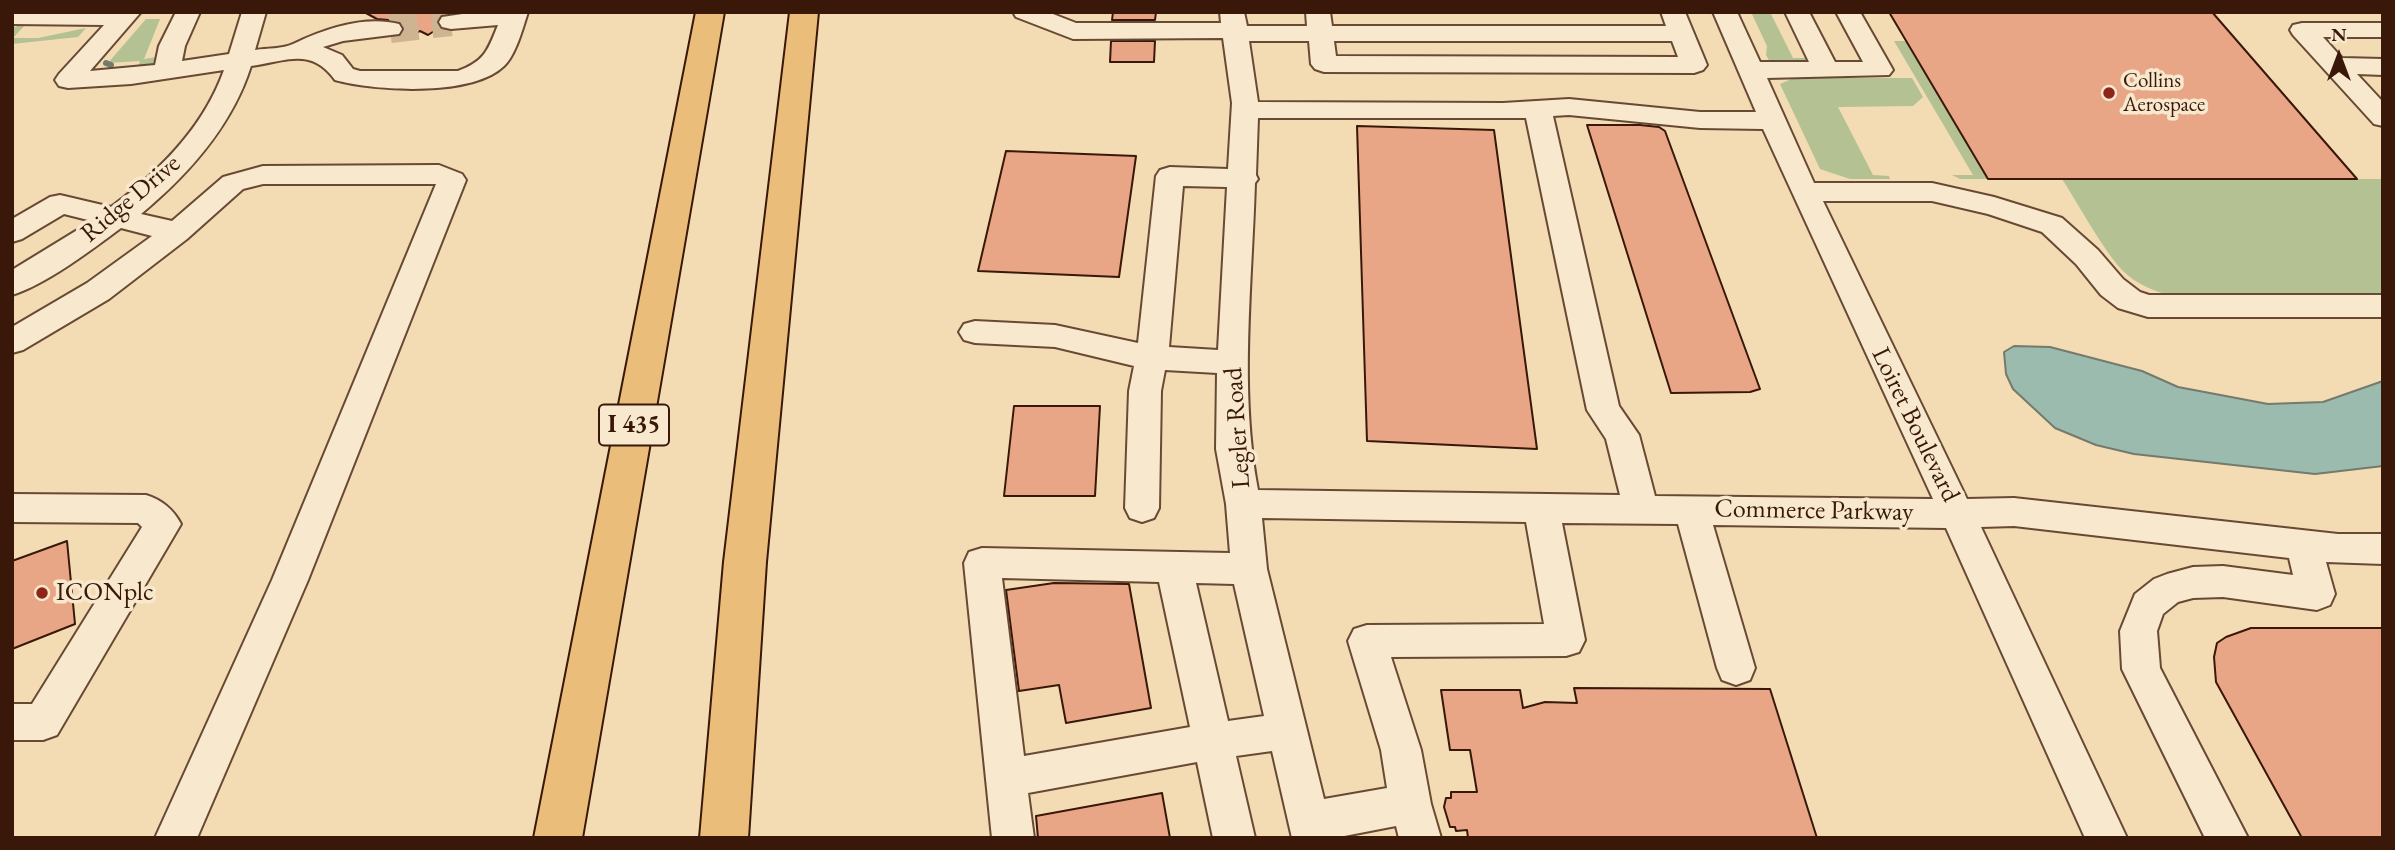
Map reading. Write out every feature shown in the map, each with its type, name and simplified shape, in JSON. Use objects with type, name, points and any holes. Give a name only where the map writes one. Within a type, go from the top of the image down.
[{"type":"highway","name":"I 435","points":[[558,838],[710,12]]},
{"type":"highway","points":[[724,838],[745,562],[804,12]]},
{"type":"street","points":[[167,70],[172,46],[188,12]]},
{"type":"street","name":"Ridge Drive","points":[[12,284],[58,258],[116,217],[177,163],[207,127],[226,98],[254,12]]},
{"type":"street","points":[[1025,12],[1060,18],[1073,31],[1320,23],[1677,22],[1694,65],[1324,64],[1320,23]]},
{"type":"street","name":"Loiret Boulevard","points":[[1725,12],[1804,192],[1957,514],[2106,838]]},
{"type":"street","points":[[1797,12],[1826,69]]},
{"type":"street","points":[[1750,70],[1880,69],[1848,12]]},
{"type":"street","points":[[127,15],[68,80],[98,80],[301,50],[308,50],[332,60],[344,75],[360,79],[461,79],[480,72],[496,60],[516,14]]},
{"type":"street","points":[[451,22],[516,14]]},
{"type":"street","points":[[12,17],[127,15]]},
{"type":"street","points":[[2383,30],[2322,21],[2302,30],[2383,118]]},
{"type":"street","name":"Legler Road","points":[[1235,25],[1244,78],[1245,110],[1244,179],[1233,362],[1234,449],[1243,504],[1249,569],[1311,830]]},
{"type":"street","points":[[301,50],[311,41],[327,36],[390,29]]},
{"type":"street","points":[[2335,65],[2383,66]]},
{"type":"street","points":[[1245,110],[1503,111],[1569,107],[1700,120],[1773,121]]},
{"type":"street","points":[[1538,109],[1603,410],[1622,435],[1641,509]]},
{"type":"street","points":[[12,342],[98,291],[177,232],[233,183],[263,174],[439,174],[452,180],[290,580],[176,838]]},
{"type":"street","points":[[1142,508],[1145,391],[1152,358],[1170,176],[1244,179]]},
{"type":"street","points":[[1804,192],[1932,192],[1994,206],[2052,225],[2087,257],[2112,288],[2129,300],[2148,306],[2383,306]]},
{"type":"street","points":[[12,232],[60,204],[177,232]]},
{"type":"street","points":[[975,332],[1055,335],[1152,358],[1233,362]]},
{"type":"street","name":"Commerce Parkway","points":[[1243,504],[1957,514],[2014,512],[2338,549],[2383,550]]},
{"type":"street","points":[[1311,830],[1415,821],[1401,750],[1367,641],[1566,640],[1541,507]]},
{"type":"street","points":[[12,508],[146,509],[163,524],[43,722],[12,722]]},
{"type":"street","points":[[1691,509],[1735,668]]},
{"type":"street","points":[[2227,838],[2141,668],[2136,643],[2140,617],[2151,598],[2181,584],[2214,580],[2317,594],[2303,545]]},
{"type":"street","points":[[1013,838],[982,564],[1249,569]]},
{"type":"street","points":[[1174,567],[1234,838]]},
{"type":"street","points":[[1006,778],[1213,741],[1287,731]]},
{"type":"green space","points":[[1751,12],[1770,12],[1793,58],[1806,58],[1808,61],[1770,62],[1766,55],[1767,46]]},
{"type":"green space","points":[[146,19],[160,19],[144,59],[157,57],[153,64],[138,67],[140,61],[108,63]]},
{"type":"green space","points":[[26,24],[13,38],[38,38],[86,28],[78,37],[12,44],[12,28]]},
{"type":"green space","points":[[1894,41],[1906,41],[1988,179],[1960,179],[1952,175],[1973,175]]},
{"type":"green space","points":[[1794,78],[1912,78],[1923,97],[1913,106],[1838,107],[1873,175],[1889,176],[1890,179],[1850,179],[1820,169],[1780,84]]},
{"type":"green space","points":[[2062,179],[2383,179],[2383,297],[2171,296],[2158,292],[2134,280],[2115,262]]},
{"type":"shaded area","points":[[2014,346],[2050,347],[2142,371],[2178,387],[2268,404],[2323,402],[2383,381],[2383,466],[2315,474],[2134,454],[2096,445],[2055,428],[2013,389],[2006,374],[2004,352]]},
{"type":"building","points":[[364,12],[456,12],[440,16],[437,21],[439,28],[428,35],[420,31],[412,36],[403,32],[404,28],[399,21],[377,19]]},
{"type":"building","points":[[1113,12],[1156,12],[1155,20],[1112,20]]},
{"type":"building","name":"Collins Aerospace","points":[[1889,12],[2212,12],[2357,179],[1988,179]]},
{"type":"building","points":[[1111,41],[1155,41],[1154,62],[1110,62]]},
{"type":"building","points":[[1587,125],[1640,125],[1659,127],[1665,131],[1760,389],[1750,392],[1671,393]]},
{"type":"building","points":[[1357,126],[1494,130],[1537,449],[1367,441]]},
{"type":"building","points":[[1006,151],[1136,156],[1119,277],[978,271]]},
{"type":"building","points":[[1014,406],[1100,406],[1095,496],[1004,496]]},
{"type":"building","name":"ICONplc","points":[[67,541],[75,624],[12,649],[12,561]]},
{"type":"building","points":[[1054,583],[1129,584],[1151,708],[1066,723],[1059,685],[1019,691],[1006,590]]},
{"type":"building","points":[[2251,628],[2383,628],[2383,838],[2302,838],[2216,682],[2214,657],[2217,643]]},
{"type":"building","points":[[1574,688],[1770,689],[1817,838],[1468,838],[1467,830],[1456,831],[1455,827],[1450,827],[1444,807],[1446,798],[1451,798],[1451,792],[1477,792],[1470,750],[1450,750],[1441,690],[1520,690],[1523,708],[1545,702],[1577,703]]},
{"type":"building","points":[[1162,793],[1170,838],[1038,838],[1036,816]]},
{"type":"waterway","points":[[106,63],[111,65]]},
{"type":"tunnel","points":[[390,29],[451,22]]},
{"type":"place","name":"Collins Aerospace","points":[[2109,93]]},
{"type":"place","name":"ICONplc","points":[[42,593]]}]
